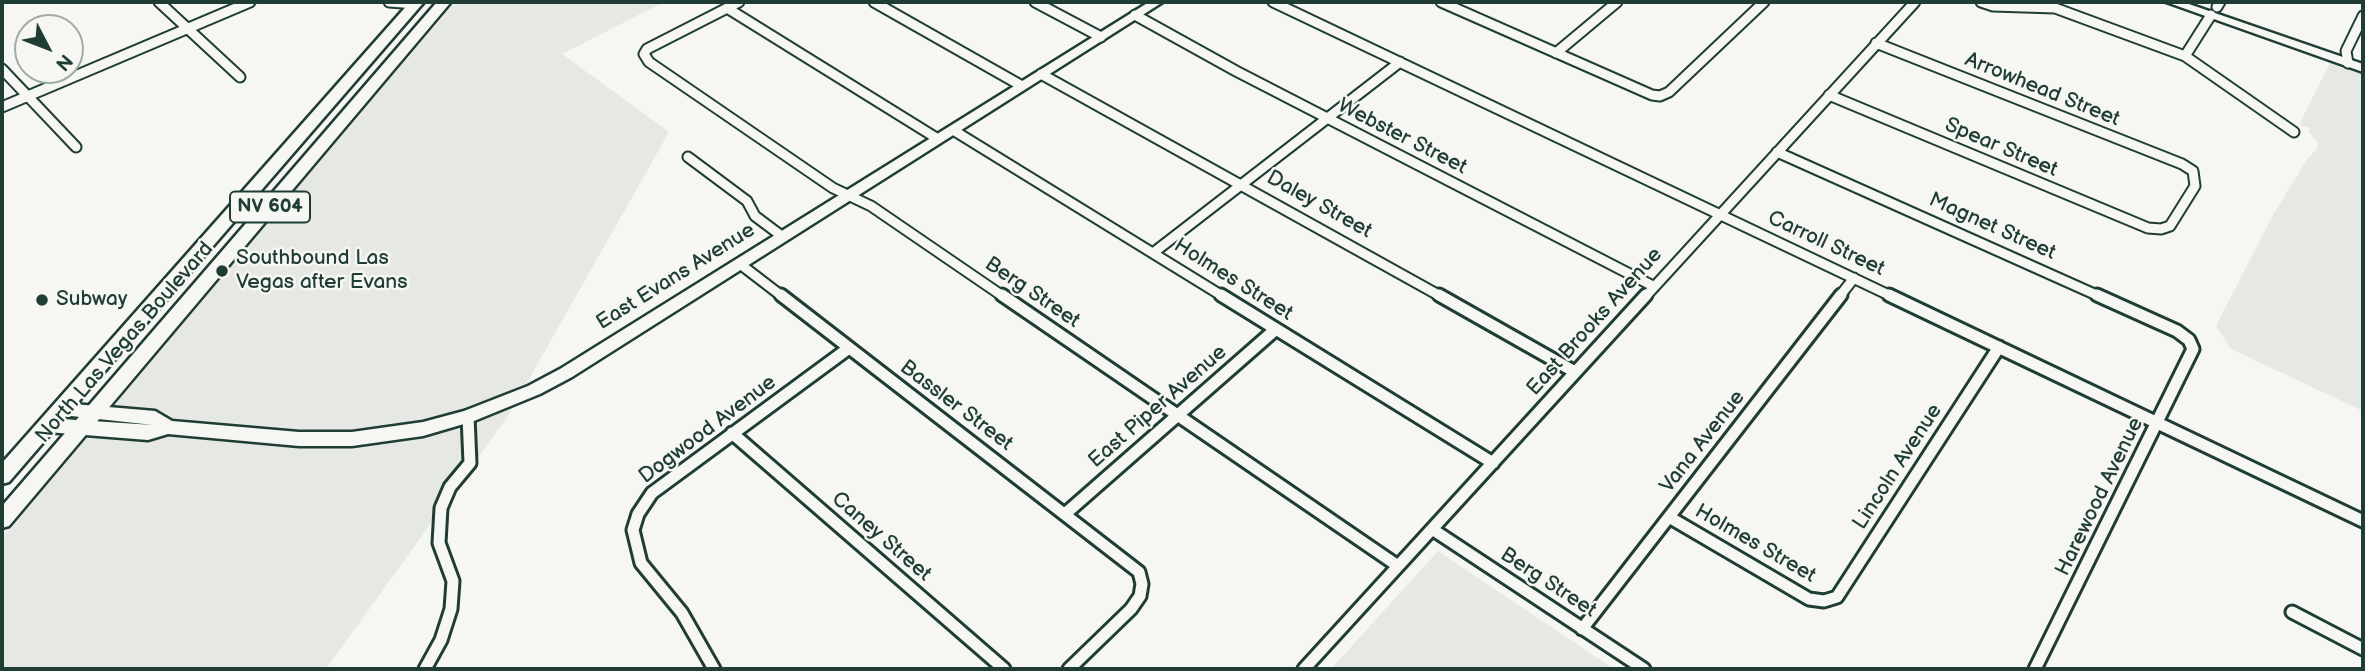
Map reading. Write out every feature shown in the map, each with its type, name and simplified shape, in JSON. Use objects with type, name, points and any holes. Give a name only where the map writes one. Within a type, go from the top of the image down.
[{"type":"main road","name":"North Las Vegas Boulevard","points":[[2,520],[253,228],[442,2]]},
{"type":"main road","points":[[416,3],[422,11],[410,28],[416,35]]},
{"type":"main road","name":"North Las Vegas Boulevard","points":[[2,476],[416,3]]},
{"type":"main road","points":[[303,169],[295,167],[291,162],[306,142],[306,130]]},
{"type":"main road","points":[[253,228],[255,208],[274,180],[272,176],[266,175]]},
{"type":"street","points":[[159,2],[240,77]]},
{"type":"street","points":[[2,107],[250,2]]},
{"type":"street","points":[[389,2],[416,3]]},
{"type":"street","points":[[727,8],[739,2]]},
{"type":"street","points":[[874,2],[1022,86]]},
{"type":"street","points":[[1035,2],[1101,37]]},
{"type":"street","name":"East Evans Avenue","points":[[47,425],[148,433],[168,427],[299,439],[352,439],[423,429],[468,416],[534,390],[566,373],[1157,2]]},
{"type":"street","name":"Carroll Street","points":[[1273,2],[2363,521]]},
{"type":"street","points":[[1441,2],[1660,96],[1669,92],[1764,2]]},
{"type":"street","points":[[1460,10],[1471,2]]},
{"type":"street","points":[[1556,53],[1617,2]]},
{"type":"street","points":[[1981,2],[1993,6],[2055,8],[2185,56],[2294,132]]},
{"type":"street","points":[[2172,2],[2216,8],[2278,28],[2347,57],[2363,68]]},
{"type":"street","points":[[2183,2],[2216,8]]},
{"type":"street","points":[[2202,2],[2347,57],[2363,57]]},
{"type":"street","name":"East Brooks Avenue","points":[[1304,669],[1877,43],[1910,3]]},
{"type":"street","points":[[727,8],[938,139]]},
{"type":"street","name":"Berg Street","points":[[727,8],[647,49],[644,54],[649,62],[833,188],[871,206],[1398,566]]},
{"type":"street","points":[[2185,56],[2216,8]]},
{"type":"street","name":"Webster Street","points":[[1135,15],[1327,118],[1653,286]]},
{"type":"street","points":[[2347,57],[2363,16]]},
{"type":"street","name":"Arrowhead Street","points":[[1877,43],[2182,164],[2193,171],[2195,186],[2170,226],[2161,229]]},
{"type":"street","points":[[1153,253],[1400,62]]},
{"type":"street","points":[[2,69],[76,147]]},
{"type":"street","name":"Daley Street","points":[[1041,74],[1575,372]]},
{"type":"street","name":"Spear Street","points":[[1829,95],[2148,228],[2161,229]]},
{"type":"street","name":"Holmes Street","points":[[953,130],[1493,463]]},
{"type":"street","name":"Magnet Street","points":[[1777,152],[2177,331],[2189,340]]},
{"type":"street","points":[[688,157],[747,201],[755,216],[783,237]]},
{"type":"street","name":"Bassler Street","points":[[740,264],[1139,572],[1142,584],[1140,596],[1131,609],[1069,669]]},
{"type":"street","name":"Vana Avenue","points":[[1583,629],[1854,278]]},
{"type":"street","name":"East Piper Avenue","points":[[1065,514],[1276,329]]},
{"type":"street","name":"Harewood Avenue","points":[[2035,669],[2193,349],[2189,340]]},
{"type":"street","name":"Lincoln Avenue","points":[[1824,601],[1837,597],[1999,347]]},
{"type":"street","name":"Dogwood Avenue","points":[[714,669],[682,613],[641,564],[633,530],[638,514],[652,493],[849,348]]},
{"type":"street","name":"East Evans Avenue","points":[[62,409],[155,418],[168,427]]},
{"type":"street","points":[[425,669],[441,640],[452,609],[453,581],[439,543],[441,508],[450,486],[470,463],[468,416]]},
{"type":"street","name":"Caney Street","points":[[732,433],[1004,669]]},
{"type":"street","name":"Holmes Street","points":[[1669,517],[1809,599],[1824,601]]},
{"type":"street","name":"Berg Street","points":[[1432,529],[1644,669]]},
{"type":"street","points":[[2292,612],[2363,649]]},
{"type":"shaded area","points":[[455,2],[664,2],[562,54],[669,132],[508,416],[326,669],[2,669],[2,536]]},
{"type":"shaded area","points":[[2331,61],[2363,73],[2363,411],[2231,349],[2216,326],[2273,215],[2308,158],[2317,149],[2318,143],[2308,131],[2311,128],[2299,125]]},
{"type":"shaded area","points":[[1438,551],[1614,669],[1331,669]]},
{"type":"place","name":"Southbound Las Vegas after Evans","points":[[222,271]]},
{"type":"place","name":"Subway","points":[[42,300]]}]
